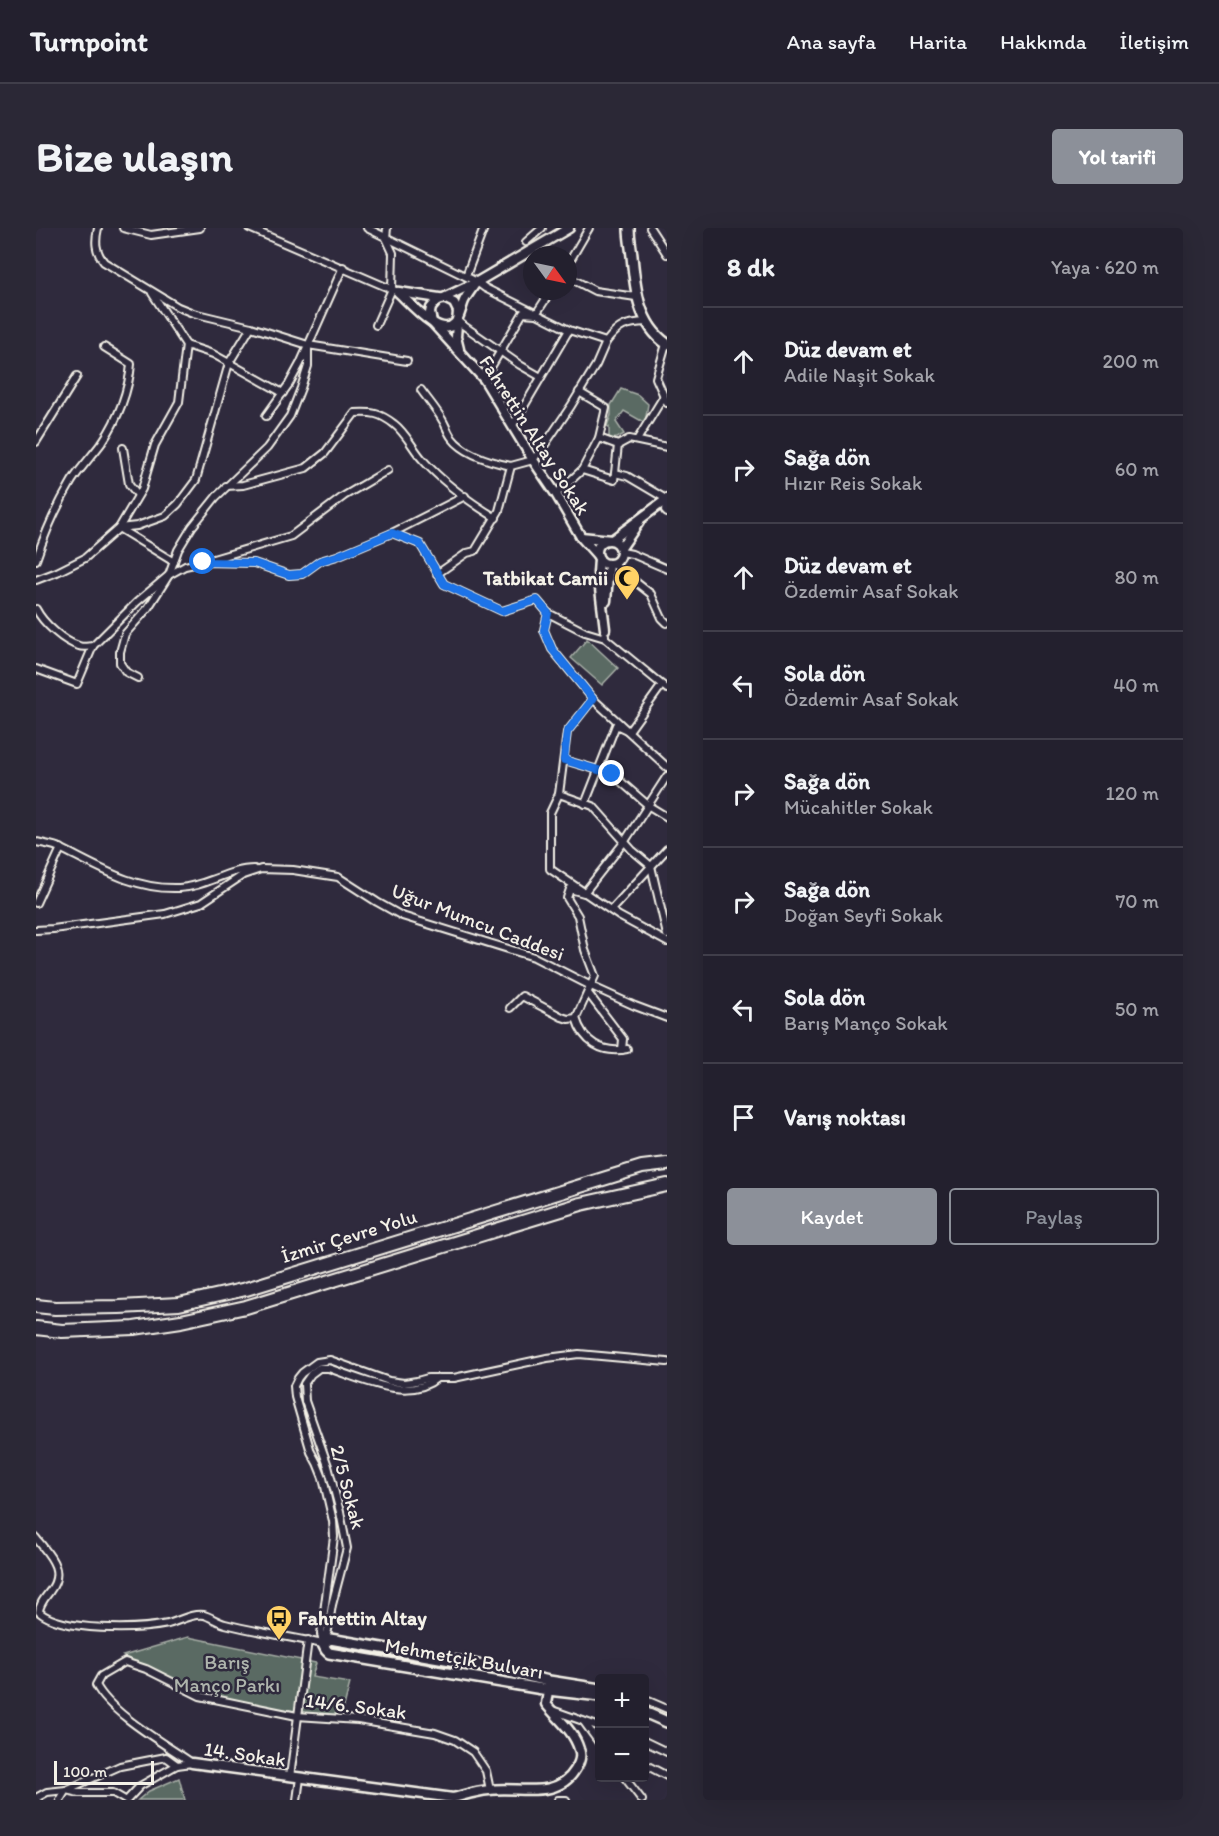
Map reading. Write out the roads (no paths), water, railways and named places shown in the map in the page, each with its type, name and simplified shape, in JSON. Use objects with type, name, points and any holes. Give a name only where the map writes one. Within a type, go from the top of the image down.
[{"type":"highway","name":"İzmir Çevre Yolu","points":[[36,1306],[55,1308],[179,1304],[246,1289],[642,1167],[667,1162]]},
{"type":"highway","name":"İzmir Çevre Yolu","points":[[36,1328],[62,1331],[134,1328],[246,1307],[581,1204],[667,1187]]},
{"type":"main road","points":[[623,228],[627,255],[632,267]]},
{"type":"main road","points":[[629,228],[636,297],[647,322],[665,340]]},
{"type":"main road","name":"Mehmetçik Bulvarı","points":[[324,1644],[324,1648],[329,1653],[549,1686],[595,1690]]},
{"type":"main road","points":[[649,1708],[667,1715]]},
{"type":"main road","points":[[649,1714],[667,1722]]},
{"type":"street","points":[[98,228],[95,244],[100,256],[112,267],[178,307],[308,345],[407,361]]},
{"type":"street","points":[[123,228],[151,235],[200,228]]},
{"type":"street","points":[[249,228],[395,290],[446,299],[454,303],[458,312],[456,337],[460,352]]},
{"type":"street","points":[[367,228],[569,330],[606,342]]},
{"type":"street","points":[[376,326],[395,290],[393,253],[386,238],[387,228]]},
{"type":"street","points":[[466,276],[484,228]]},
{"type":"street","points":[[526,242],[542,228]]},
{"type":"street","points":[[477,282],[465,298],[457,321],[445,328],[435,325],[430,318],[433,304],[477,282],[569,228]]},
{"type":"street","points":[[577,249],[589,228]]},
{"type":"street","points":[[650,228],[667,254]]},
{"type":"street","points":[[266,416],[300,364],[343,267]]},
{"type":"street","points":[[577,282],[595,291],[636,297]]},
{"type":"street","points":[[147,287],[186,345],[213,354],[283,393]]},
{"type":"street","name":"Fahrettin Altay Sokak","points":[[395,290],[435,325],[484,378],[580,537],[598,557]]},
{"type":"street","points":[[536,314],[545,300]]},
{"type":"street","points":[[484,378],[523,313],[536,314]]},
{"type":"street","points":[[457,321],[541,377]]},
{"type":"street","points":[[421,390],[442,419],[452,438],[475,455],[496,463],[511,465],[533,460],[571,406],[615,330],[628,323],[647,322]]},
{"type":"street","points":[[120,528],[138,526],[165,516],[178,504],[196,480],[230,363],[251,327]]},
{"type":"street","points":[[513,425],[569,330]]},
{"type":"street","points":[[665,340],[656,378],[667,403]]},
{"type":"street","points":[[36,580],[85,558],[120,528],[138,495],[155,445],[179,402],[186,345]]},
{"type":"street","points":[[138,678],[126,672],[120,663],[120,652],[125,634],[148,608],[169,575],[178,550],[192,527],[226,486],[267,448],[290,416],[302,388],[308,366],[308,345]]},
{"type":"street","points":[[36,560],[44,535],[72,481],[103,441],[123,400],[131,364],[104,347]]},
{"type":"street","points":[[36,442],[77,376]]},
{"type":"street","points":[[556,494],[582,470],[599,438],[606,408],[579,392]]},
{"type":"street","points":[[637,440],[664,396]]},
{"type":"street","points":[[226,486],[243,485],[306,468],[325,453],[355,413],[373,412],[395,425],[424,462],[496,518]]},
{"type":"street","points":[[599,438],[618,445],[629,439],[667,447]]},
{"type":"street","points":[[582,470],[614,480],[618,445]]},
{"type":"street","points":[[123,448],[129,484],[138,495]]},
{"type":"street","points":[[437,574],[467,553],[475,551],[499,511],[511,465]]},
{"type":"street","points":[[36,669],[77,684],[93,646],[137,602],[169,575],[185,566],[291,536],[344,496],[388,470]]},
{"type":"street","points":[[615,473],[627,476],[667,499]]},
{"type":"street","points":[[203,562],[254,563],[289,575],[302,574],[320,561],[392,533],[465,496]]},
{"type":"street","points":[[667,499],[665,511],[667,513]]},
{"type":"street","points":[[629,731],[666,688],[605,633],[597,551],[601,543],[612,540],[667,499]]},
{"type":"street","points":[[598,557],[605,564],[611,564],[619,559],[621,550],[645,515]]},
{"type":"street","points":[[120,528],[174,562]]},
{"type":"street","points":[[392,533],[420,544],[444,584],[502,611],[537,600],[548,613],[585,633],[605,633]]},
{"type":"street","points":[[580,537],[612,540],[619,544],[621,550]]},
{"type":"street","points":[[621,550],[665,566]]},
{"type":"street","points":[[611,564],[651,594],[667,623]]},
{"type":"street","points":[[605,633],[611,564]]},
{"type":"street","points":[[36,609],[42,620],[62,636],[80,647],[93,646]]},
{"type":"street","points":[[659,611],[667,610]]},
{"type":"street","points":[[548,613],[544,630],[552,649],[593,699],[667,767]]},
{"type":"street","points":[[593,699],[567,732],[559,794],[550,813],[550,869],[611,910],[667,942]]},
{"type":"street","points":[[585,804],[616,725],[629,731]]},
{"type":"street","points":[[564,760],[612,774],[649,806],[667,818]]},
{"type":"street","points":[[585,893],[625,841],[667,777]]},
{"type":"street","points":[[559,794],[593,806],[651,866],[667,935]]},
{"type":"street","points":[[36,842],[61,848],[112,875],[144,886],[191,887],[243,869],[261,869]]},
{"type":"street","points":[[36,903],[61,848]]},
{"type":"street","points":[[611,910],[667,849]]},
{"type":"street","name":"Uğur Mumcu Caddesi","points":[[36,930],[165,914],[201,903],[243,875],[261,869],[292,870],[338,877],[402,916],[534,957],[591,986],[667,1018]]},
{"type":"street","points":[[36,884],[44,885]]},
{"type":"street","points":[[585,893],[570,889],[567,898],[578,916],[585,950],[595,976],[576,1018],[583,1035],[604,1050],[624,1049],[622,1039],[588,993]]},
{"type":"street","points":[[510,1008],[522,996],[562,1017],[576,1018]]},
{"type":"street","name":"2/5 Sokak","points":[[324,1644],[321,1634],[334,1537],[333,1521],[323,1478],[311,1452],[297,1404],[294,1386],[302,1373],[317,1362],[330,1360],[389,1381],[404,1383],[437,1377],[454,1378],[547,1358],[579,1354],[667,1362]]},
{"type":"street","name":"2/5 Sokak","points":[[324,1644],[347,1548],[328,1466],[305,1401],[304,1384],[319,1368],[328,1368],[394,1389],[429,1385],[437,1377]]},
{"type":"street","points":[[36,1538],[54,1561],[56,1572],[55,1583],[38,1610],[42,1615],[93,1628],[132,1629],[203,1615],[222,1623],[324,1644]]},
{"type":"street","points":[[290,1777],[308,1640]]},
{"type":"street","name":"14/6. Sokak","points":[[124,1662],[200,1696],[297,1716],[358,1720],[435,1733],[455,1740],[473,1752],[486,1771],[490,1790]]},
{"type":"street","name":"14. Sokak","points":[[124,1662],[101,1676],[96,1685],[100,1692],[133,1722],[192,1763],[453,1799],[490,1790],[549,1789],[561,1786],[567,1781],[579,1762],[581,1751],[571,1734],[550,1709]]},
{"type":"street","points":[[549,1686],[546,1704],[550,1709],[595,1725]]},
{"type":"street","points":[[649,1701],[667,1708]]},
{"type":"street","points":[[584,1722],[595,1737]]},
{"type":"street","points":[[649,1744],[667,1752]]},
{"type":"street","points":[[36,1798],[47,1792],[66,1790],[120,1766],[166,1757],[177,1765]]},
{"type":"street","points":[[66,1790],[80,1793],[113,1792],[126,1800],[140,1786],[177,1765],[192,1763]]},
{"type":"street","points":[[649,1766],[667,1776]]},
{"type":"street","points":[[297,1800],[300,1778]]},
{"type":"street","points":[[628,1782],[642,1800]]},
{"type":"street","points":[[60,1800],[66,1790]]},
{"type":"street","points":[[558,1800],[566,1800]]},
{"type":"place","name":"Tatbikat Camii","points":[[627,601]]},
{"type":"place","name":"Fahrettin Altay","points":[[279,1641]]},
{"type":"park label","name":"Barış Manço Parkı","points":[[227,1674]]}]
